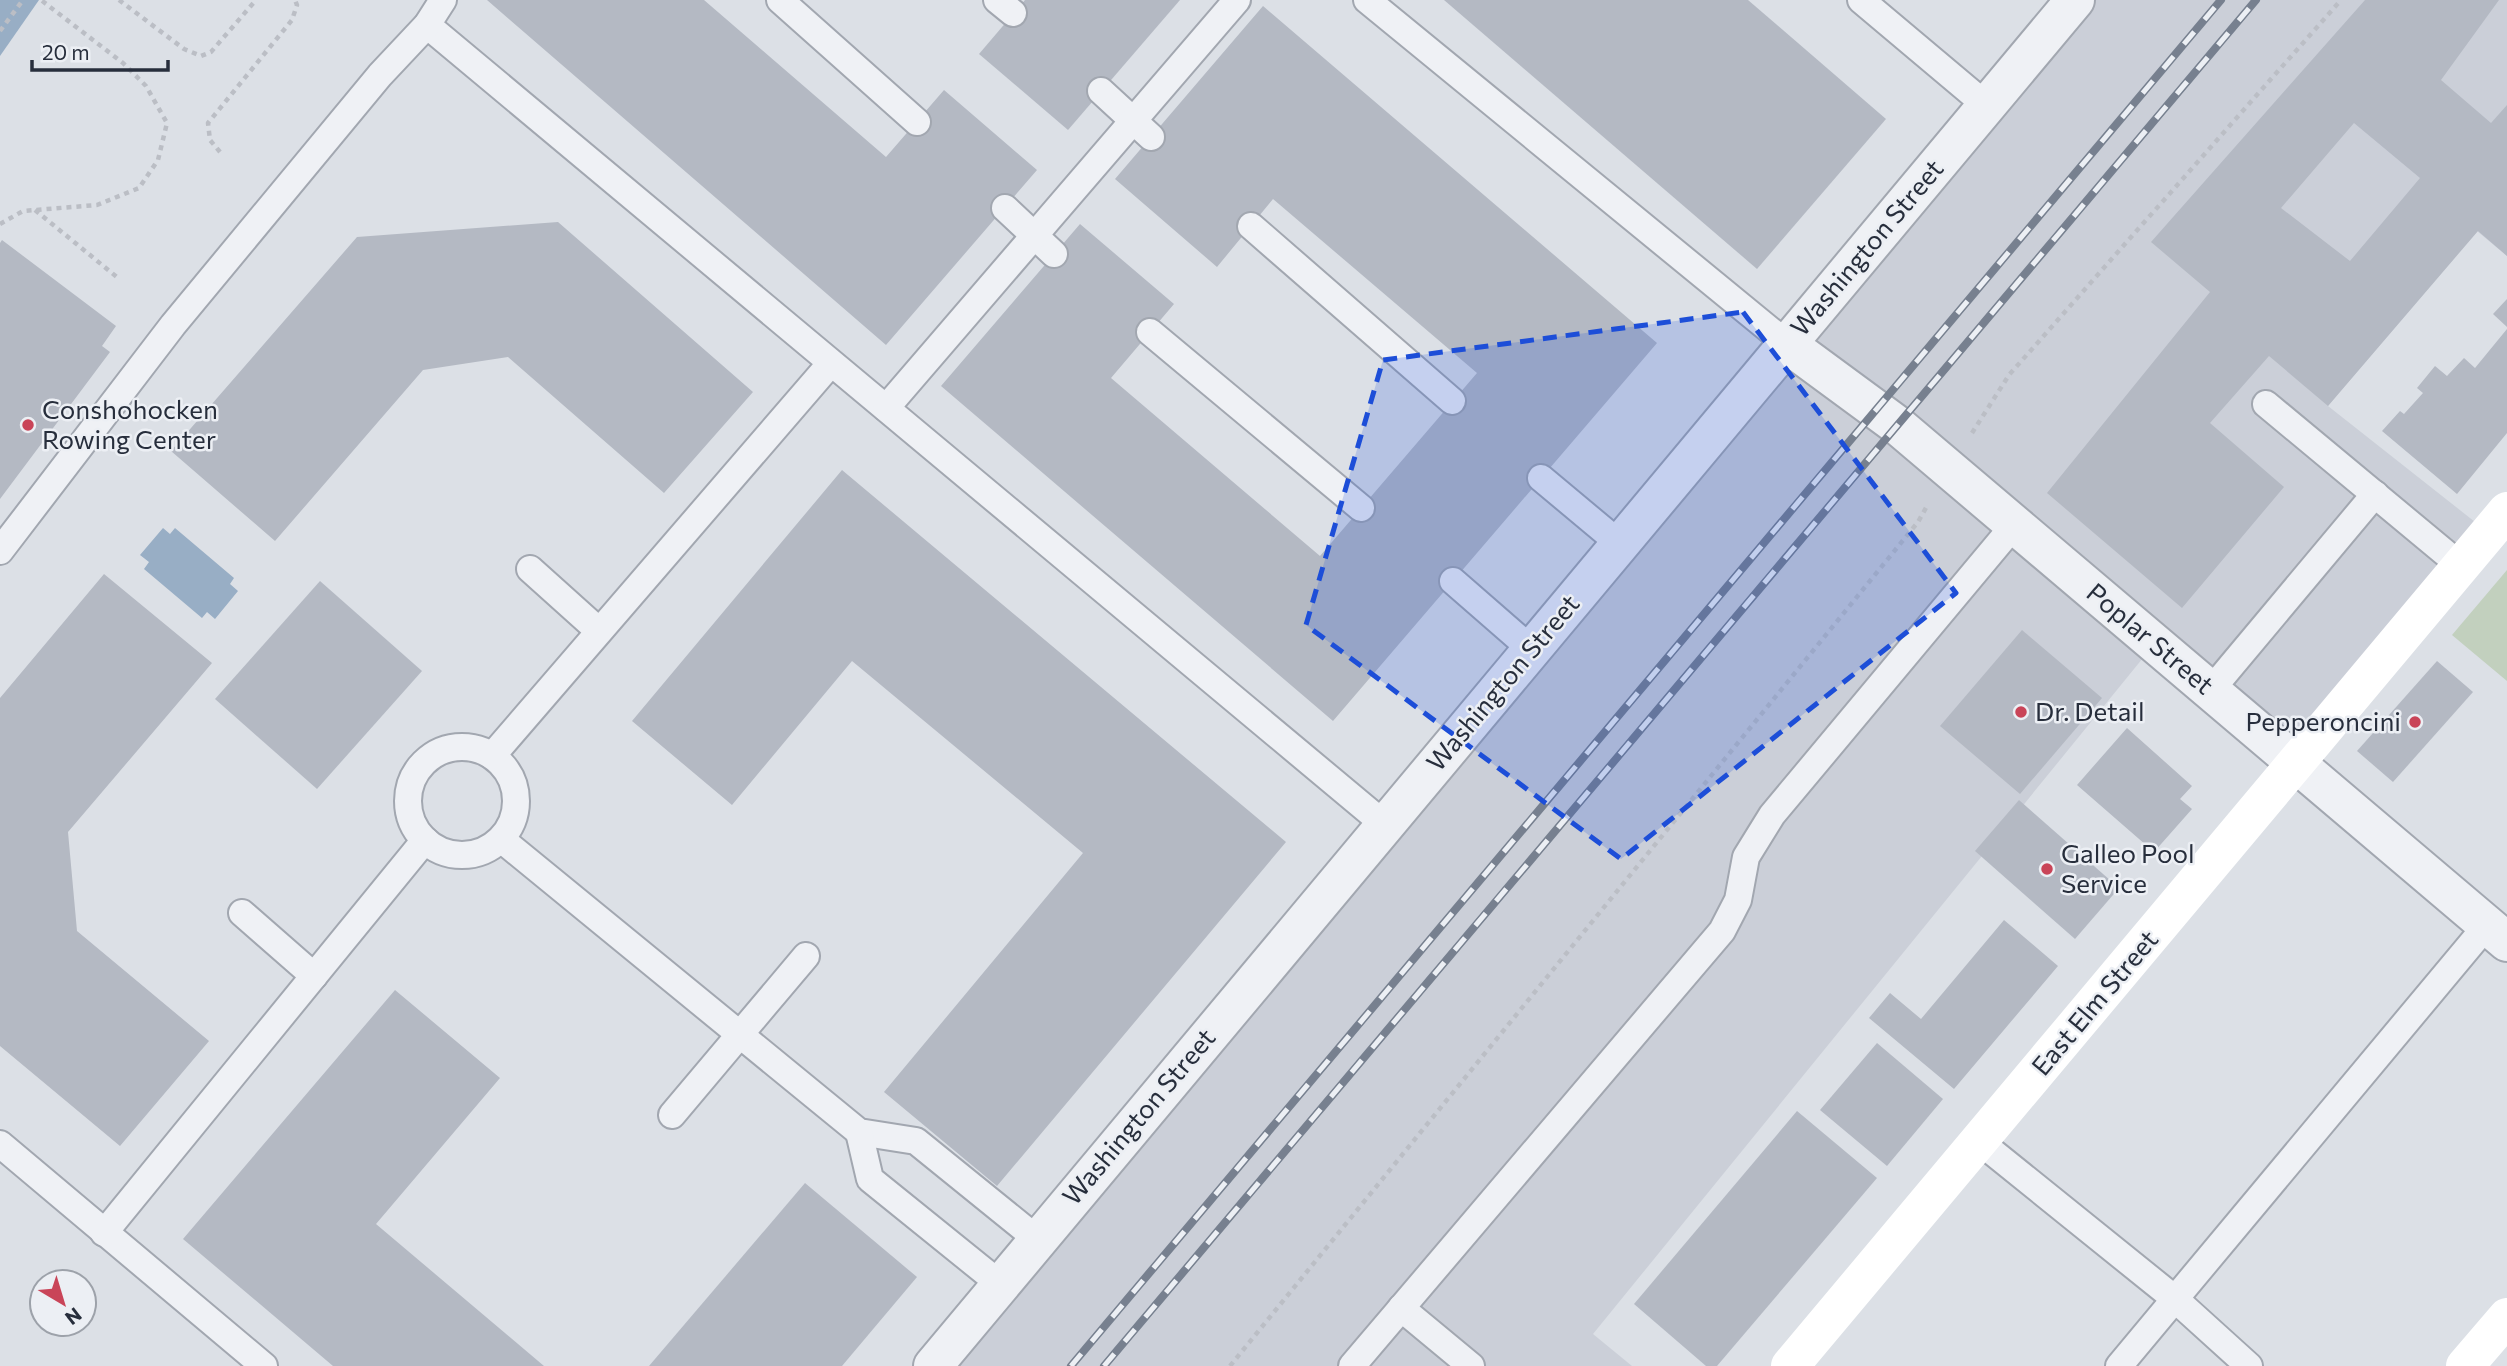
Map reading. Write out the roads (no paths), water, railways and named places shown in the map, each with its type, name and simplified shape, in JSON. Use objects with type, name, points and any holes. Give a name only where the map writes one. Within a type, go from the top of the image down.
[{"type":"main road","name":"East Elm Street","points":[[1790,1366],[2507,511]]},
{"type":"main road","points":[[2466,1366],[2507,1317]]},
{"type":"street","name":"Washington Street","points":[[933,1366],[1037,1238],[2075,0]]},
{"type":"street","name":"Poplar Street","points":[[1787,344],[1876,408],[1949,468],[2497,934]]},
{"type":"lane","points":[[0,551],[173,325],[380,75],[427,25],[443,0]]},
{"type":"lane","points":[[780,0],[916,122]]},
{"type":"lane","points":[[886,408],[1033,236],[1142,129],[1237,0]]},
{"type":"lane","points":[[1367,0],[1787,344]]},
{"type":"lane","points":[[1861,0],[1987,106]]},
{"type":"lane","points":[[427,25],[1384,824]]},
{"type":"lane","points":[[1101,91],[1142,129]]},
{"type":"lane","points":[[1005,208],[1054,254]]},
{"type":"lane","points":[[1251,226],[1452,401]]},
{"type":"lane","points":[[1150,332],[1361,508]]},
{"type":"lane","points":[[492,755],[831,363]]},
{"type":"lane","points":[[2266,404],[2461,566]]},
{"type":"lane","points":[[1541,478],[1620,544]]},
{"type":"lane","points":[[2211,690],[2375,494]]},
{"type":"lane","points":[[1352,1366],[1722,931],[1738,900],[1746,856],[1772,816],[2014,524]]},
{"type":"lane","points":[[530,569],[599,631]]},
{"type":"lane","points":[[1453,580],[1531,649]]},
{"type":"lane","points":[[458,747],[475,748],[492,755],[504,766],[516,795],[510,826],[501,839],[487,849],[471,855],[454,855],[438,850],[425,841],[414,827],[408,810],[414,775],[425,761],[441,751],[458,747]]},
{"type":"lane","points":[[501,839],[859,1132],[916,1141],[1037,1238]]},
{"type":"lane","points":[[104,1233],[425,841]]},
{"type":"lane","points":[[242,913],[314,976]]},
{"type":"lane","points":[[2119,1366],[2497,934]]},
{"type":"lane","points":[[672,1115],[806,956]]},
{"type":"lane","points":[[859,1132],[870,1179],[1000,1284]]},
{"type":"lane","points":[[1979,1141],[2175,1299],[2249,1366]]},
{"type":"lane","points":[[0,1144],[264,1366]]},
{"type":"lane","points":[[1401,1308],[1471,1366]]},
{"type":"water","points":[[0,0],[39,0],[0,56]]},
{"type":"water","points":[[163,528],[170,534],[175,528],[234,578],[230,584],[238,591],[215,619],[207,612],[202,618],[144,569],[149,562],[140,555]]},
{"type":"railway","points":[[1071,1366],[2221,0]]},
{"type":"railway","points":[[1104,1366],[2256,0]]},
{"type":"place","name":"Conshohocken Rowing Center","points":[[28,425]]},
{"type":"place","name":"Dr. Detail","points":[[2021,712]]},
{"type":"place","name":"Pepperoncini","points":[[2415,722]]},
{"type":"place","name":"Galleo Pool Service","points":[[2047,869]]}]
